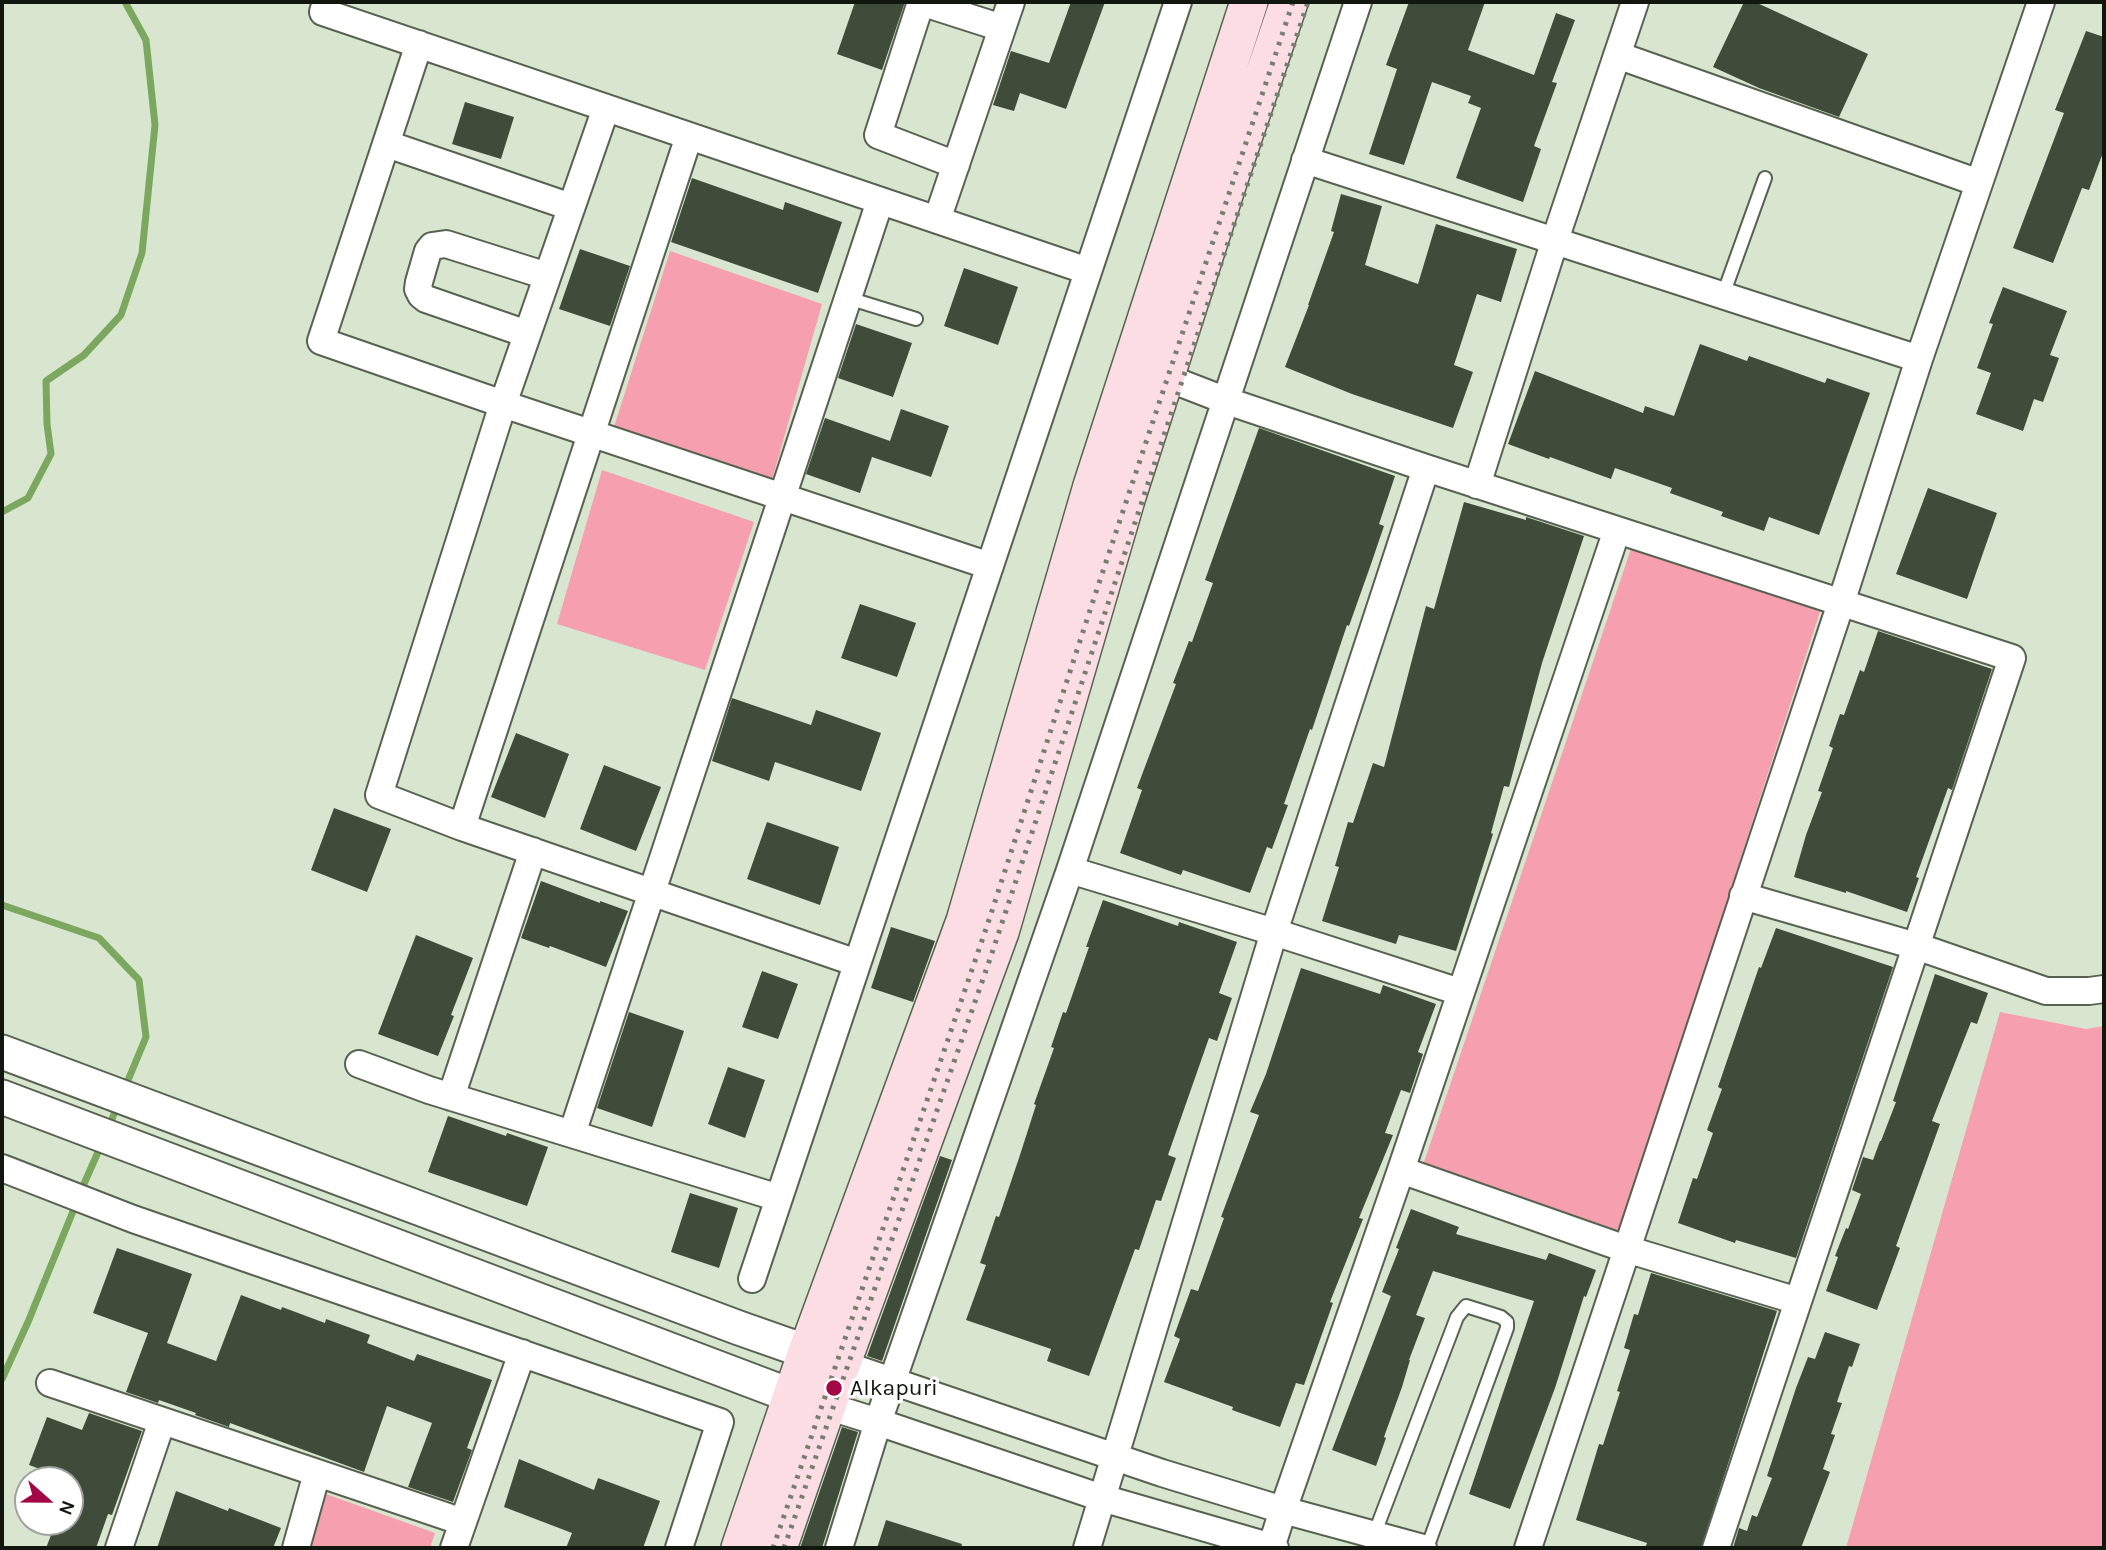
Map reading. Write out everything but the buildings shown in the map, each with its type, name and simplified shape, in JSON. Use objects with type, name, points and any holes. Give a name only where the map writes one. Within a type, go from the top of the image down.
[{"type":"main road","points":[[740,1548],[807,1352],[965,921],[1092,486],[1249,2]]},
{"type":"main road","points":[[778,1548],[842,1364],[1000,932],[1127,496],[1289,2]]},
{"type":"street","points":[[326,2],[323,12],[1088,271]]},
{"type":"street","points":[[956,165],[878,135],[922,2],[1002,28]]},
{"type":"street","points":[[937,220],[1011,2]]},
{"type":"street","points":[[752,1279],[1178,2]]},
{"type":"street","points":[[838,1548],[878,1422],[1070,870],[1358,2]]},
{"type":"street","points":[[1477,485],[1635,2]]},
{"type":"street","points":[[1528,1548],[1841,603],[1919,359],[2040,2]]},
{"type":"street","points":[[419,44],[321,341],[990,566]]},
{"type":"street","points":[[1617,55],[1979,183]]},
{"type":"street","points":[[606,108],[503,404],[379,794],[462,827],[858,963]]},
{"type":"street","points":[[462,827],[689,136]]},
{"type":"street","points":[[387,144],[572,207]]},
{"type":"street","points":[[1305,160],[1919,359]]},
{"type":"street","points":[[572,1134],[880,201]]},
{"type":"street","points":[[527,334],[421,295],[419,282],[428,251],[432,246],[446,244],[547,276]]},
{"type":"street","points":[[1165,377],[1227,401],[1477,485],[2012,659],[1716,1548]]},
{"type":"street","points":[[1087,1548],[1273,932],[1426,468]]},
{"type":"street","points":[[2,1097],[792,1396],[878,1422],[1102,1498],[1272,1548],[1616,530]]},
{"type":"street","points":[[451,1097],[533,851]]},
{"type":"street","points":[[1070,870],[1460,992]]},
{"type":"street","points":[[1743,896],[1916,946],[2046,991],[2104,989]]},
{"type":"street","points":[[2,1052],[807,1352],[1162,1473],[1283,1510],[1425,1548]]},
{"type":"street","points":[[359,1064],[451,1097],[779,1198]]},
{"type":"street","points":[[2,1168],[133,1219],[720,1422],[679,1548]]},
{"type":"street","points":[[1401,1170],[1626,1249],[1798,1301]]},
{"type":"street","points":[[454,1548],[522,1353]]},
{"type":"street","points":[[50,1383],[463,1522]]},
{"type":"street","points":[[120,1548],[162,1421]]},
{"type":"street","points":[[296,1548],[317,1473]]},
{"type":"lane","points":[[1724,295],[1765,178]]},
{"type":"lane","points":[[848,298],[916,319]]},
{"type":"lane","points":[[1374,1535],[1457,1317],[1466,1306],[1500,1317],[1507,1322],[1507,1328],[1425,1548]]},
{"type":"shaded area","points":[[670,251],[822,304],[772,480],[613,430]]},
{"type":"shaded area","points":[[602,470],[754,522],[705,670],[557,624]]},
{"type":"shaded area","points":[[1637,531],[1826,593],[1619,1236],[1422,1168]]},
{"type":"shaded area","points":[[2000,1012],[2086,1029],[2104,1026],[2104,1548],[1846,1548]]},
{"type":"shaded area","points":[[326,1494],[435,1533],[430,1548],[310,1548]]},
{"type":"waterway","points":[[2,512],[28,498],[51,454],[46,381],[84,355],[121,315],[142,253],[155,125],[146,40],[125,2]]},
{"type":"waterway","points":[[2,905],[99,938],[139,980],[146,1037],[124,1090]]},
{"type":"waterway","points":[[108,1129],[118,1104]]},
{"type":"waterway","points":[[80,1193],[102,1143]]},
{"type":"waterway","points":[[2,1379],[76,1204]]},
{"type":"railway","points":[[773,1548],[987,926],[1293,2]]},
{"type":"railway","points":[[784,1548],[990,959],[1308,2]]},
{"type":"place","name":"Alkapuri","points":[[834,1388]]}]
